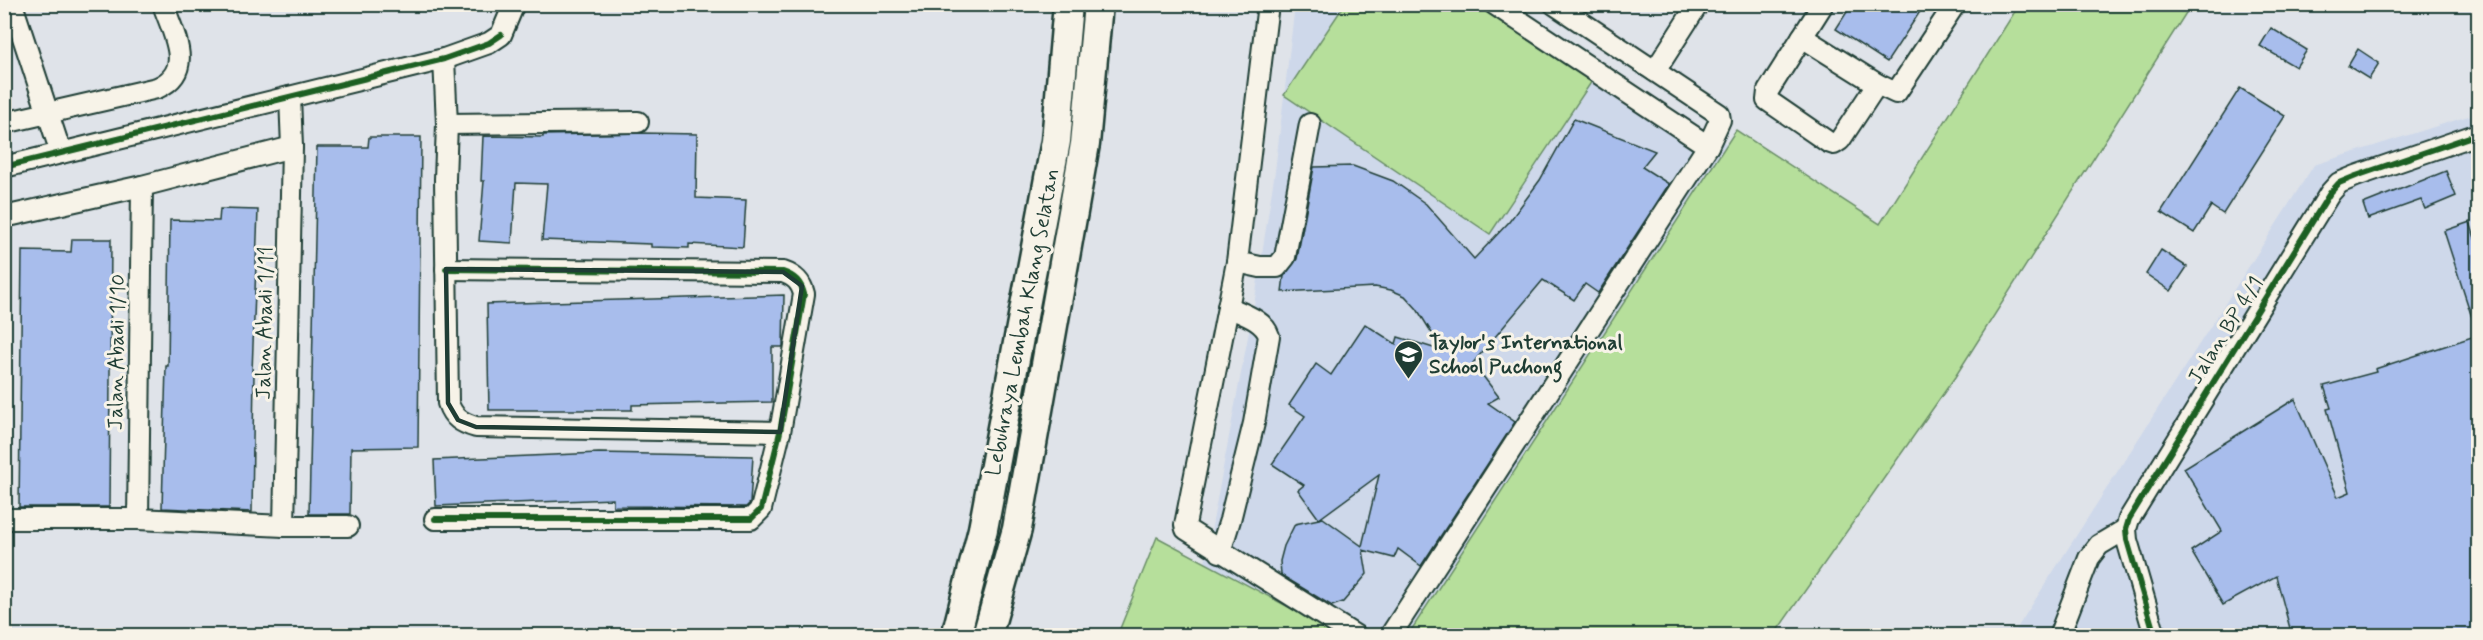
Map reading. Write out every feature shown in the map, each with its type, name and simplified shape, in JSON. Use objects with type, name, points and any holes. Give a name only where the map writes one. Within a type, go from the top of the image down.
[{"type":"highway","name":"Lebuhraya Lembah Klang Selatan","points":[[956,636],[983,529],[1056,141],[1068,4]]},
{"type":"highway","name":"Lebuhraya Lembah Klang Selatan","points":[[987,636],[1017,529],[1085,144],[1098,4]]},
{"type":"street","points":[[12,4],[61,153]]},
{"type":"street","points":[[4,123],[48,111],[157,88],[169,83],[177,73],[180,58],[163,4]]},
{"type":"street","points":[[4,167],[444,59],[489,43],[501,35],[514,4]]},
{"type":"street","points":[[1268,4],[1237,262],[1185,525],[1186,529],[1220,552],[1356,636]]},
{"type":"street","points":[[1494,4],[1708,146]]},
{"type":"street","points":[[1390,636],[1708,146],[1720,120],[1719,114],[1554,4]]},
{"type":"street","points":[[1655,71],[1698,4]]},
{"type":"street","points":[[1823,4],[1768,91],[1767,100],[1834,144],[1840,140],[1877,84]]},
{"type":"street","points":[[1802,37],[1890,92],[1896,93],[1955,4]]},
{"type":"street","points":[[444,59],[447,124],[445,178],[448,403],[451,412],[458,420],[476,427],[780,432]]},
{"type":"street","name":"Jalan Abadi 1/11","points":[[284,526],[292,147],[290,97]]},
{"type":"street","points":[[447,124],[638,122]]},
{"type":"street","points":[[1237,262],[1260,267],[1276,267],[1285,258],[1310,124]]},
{"type":"street","name":"Jalan BP 4/1","points":[[2126,529],[2135,505],[2330,193],[2339,183],[2356,176],[2478,134]]},
{"type":"street","points":[[4,217],[142,186],[292,147]]},
{"type":"street","name":"Jalan Abadi 1/10","points":[[138,519],[142,186]]},
{"type":"street","points":[[435,519],[751,519],[761,509],[780,432],[804,294],[802,286],[791,274],[783,272],[446,269]]},
{"type":"street","points":[[1220,552],[1254,423],[1269,336],[1266,328],[1252,318],[1228,307]]},
{"type":"street","points":[[4,519],[138,519],[284,526],[348,526]]},
{"type":"street","points":[[2059,636],[2089,558],[2099,545],[2126,529],[2155,636]]},
{"type":"highlighted area","points":[[446,269],[783,272],[802,286],[780,432],[476,427],[458,420],[448,403]]},
{"type":"shaded area","name":"Taylor's International School Puchong","points":[[1295,5],[1513,5],[1727,144],[1408,635],[1341,635],[1205,563],[1254,305],[1275,171]]},
{"type":"shaded area","points":[[2478,113],[2478,635],[2012,636],[2314,165]]},
{"type":"green space","points":[[1345,4],[1478,5],[1592,81],[1490,234],[1284,95]]},
{"type":"green space","points":[[2019,5],[2191,5],[1955,377],[1774,635],[1408,635],[1736,130],[1880,224]]},
{"type":"green space","points":[[1157,537],[1341,635],[1117,636]]},
{"type":"building","points":[[1852,4],[1925,4],[1887,62],[1836,29]]},
{"type":"building","points":[[2271,28],[2307,50],[2296,67],[2260,46]]},
{"type":"building","points":[[2358,49],[2379,63],[2369,79],[2348,66]]},
{"type":"building","points":[[2240,88],[2285,116],[2223,214],[2211,206],[2194,233],[2161,212]]},
{"type":"building","points":[[1574,119],[1655,151],[1642,167],[1669,184],[1598,293],[1585,284],[1574,300],[1543,280],[1473,363],[1499,397],[1488,403],[1515,422],[1421,566],[1398,549],[1394,558],[1363,550],[1367,574],[1343,602],[1332,606],[1281,575],[1280,561],[1284,546],[1295,524],[1319,519],[1298,490],[1304,485],[1272,464],[1305,416],[1289,405],[1316,364],[1331,375],[1365,324],[1396,344],[1398,337],[1443,351],[1417,309],[1405,296],[1391,290],[1375,287],[1282,292],[1284,276],[1297,259],[1314,167],[1353,166],[1393,181],[1426,204],[1474,259],[1509,222],[1540,180]],"holes":[[[1379,475],[1362,546],[1323,518],[1319,519]]]},
{"type":"building","points":[[697,134],[696,198],[746,200],[743,247],[689,244],[689,248],[651,247],[651,244],[542,240],[547,184],[516,183],[512,243],[479,241],[484,181],[481,181],[483,136],[543,137],[543,135]]},
{"type":"building","points":[[369,137],[421,137],[418,447],[351,448],[350,514],[309,514],[317,147],[368,147]]},
{"type":"building","points":[[2446,171],[2456,196],[2425,209],[2421,200],[2368,219],[2363,204]]},
{"type":"building","points":[[220,209],[258,210],[252,372],[254,372],[252,512],[162,508],[166,366],[168,366],[170,220],[219,221]]},
{"type":"building","points":[[2470,222],[2478,248],[2478,330],[2476,330],[2444,231]]},
{"type":"building","points":[[72,239],[111,239],[109,507],[19,507],[22,251],[71,252]]},
{"type":"building","points":[[2161,250],[2187,267],[2171,291],[2146,274]]},
{"type":"building","points":[[784,295],[783,347],[772,347],[772,402],[632,405],[632,410],[489,410],[487,304]]},
{"type":"building","points":[[2478,335],[2478,636],[2292,636],[2276,576],[2223,605],[2191,551],[2222,531],[2184,468],[2295,399],[2338,497],[2350,492],[2327,409],[2331,408],[2324,386],[2376,372],[2375,369]]},
{"type":"building","points":[[599,453],[753,456],[750,503],[746,507],[613,506],[613,499],[436,506],[434,460]]},
{"type":"cycle path","points":[[4,167],[444,59],[489,43],[501,35]]},
{"type":"cycle path","points":[[2155,636],[2127,540],[2126,529],[2129,519],[2330,193],[2339,183],[2356,176],[2478,134]]},
{"type":"cycle path","points":[[435,519],[751,519],[761,509],[780,432],[804,294],[797,280],[783,272],[446,269]]},
{"type":"place","name":"Taylor's International School Puchong","points":[[1408,380]]}]
